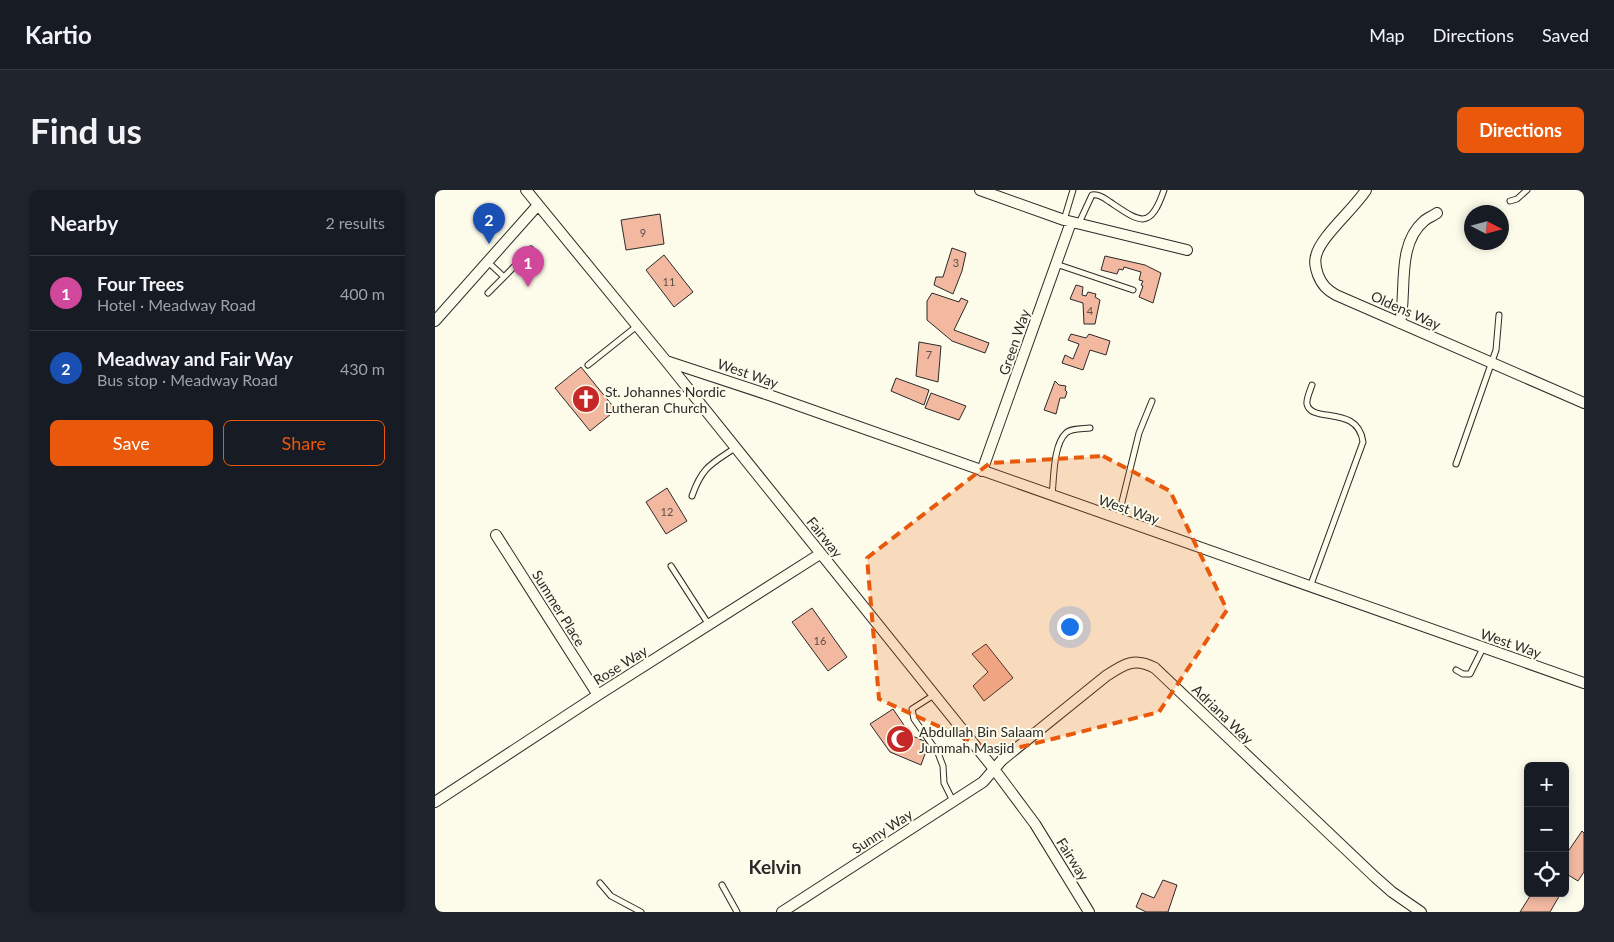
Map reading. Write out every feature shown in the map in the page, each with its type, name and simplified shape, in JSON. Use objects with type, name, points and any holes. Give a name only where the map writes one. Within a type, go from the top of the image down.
[{"type":"street","name":"Fairway","points":[[526,190],[666,361],[994,770],[1035,824],[1089,912]]},
{"type":"street","points":[[980,190],[1071,222],[1187,250]]},
{"type":"street","name":"Oldens Way","points":[[1366,190],[1344,218],[1328,234],[1317,250],[1316,268],[1324,286],[1329,292],[1584,403]]},
{"type":"street","points":[[435,321],[538,205]]},
{"type":"street","points":[[1400,323],[1409,243],[1416,230],[1425,220],[1437,213]]},
{"type":"street","name":"Green Way","points":[[982,471],[1071,222]]},
{"type":"street","name":"West Way","points":[[666,361],[769,395],[1118,520],[1584,683]]},
{"type":"street","name":"Summer Place","points":[[496,535],[598,695]]},
{"type":"street","name":"Rose Way","points":[[435,802],[598,695],[820,554]]},
{"type":"street","name":"Adriana Way","points":[[994,770],[1002,760],[1106,676],[1127,663],[1145,663],[1155,668],[1375,877],[1397,896],[1421,912]]},
{"type":"street","name":"Sunny Way","points":[[782,912],[983,782],[994,770]]},
{"type":"lane","points":[[1071,222],[1073,190]]},
{"type":"lane","points":[[1071,222],[1092,195],[1099,196],[1133,217],[1141,219],[1149,217],[1155,212],[1164,190]]},
{"type":"lane","points":[[1510,201],[1517,199],[1527,190]]},
{"type":"lane","points":[[488,293],[531,249]]},
{"type":"lane","points":[[488,262],[504,277]]},
{"type":"lane","points":[[1056,264],[1133,290]]},
{"type":"lane","points":[[1456,464],[1491,363],[1497,342],[1499,315]]},
{"type":"lane","points":[[588,365],[637,326]]},
{"type":"lane","points":[[1310,587],[1363,442],[1362,434],[1357,425],[1349,420],[1310,410],[1307,402],[1312,385]]},
{"type":"lane","points":[[1118,520],[1139,434],[1152,401]]},
{"type":"lane","points":[[1052,496],[1054,461],[1063,438],[1071,430],[1090,428]]},
{"type":"lane","points":[[692,496],[697,480],[706,468],[735,448]]},
{"type":"lane","points":[[671,566],[709,625]]},
{"type":"lane","points":[[1456,670],[1463,674],[1470,674],[1483,648]]},
{"type":"lane","points":[[934,695],[916,706],[911,713],[913,720],[938,753],[943,766],[944,783],[953,801]]},
{"type":"lane","points":[[600,883],[611,896],[641,912]]},
{"type":"lane","points":[[722,885],[737,912]]},
{"type":"highlighted area","points":[[1103,456],[1170,491],[1227,610],[1159,712],[997,753],[879,699],[867,558],[990,463]]},
{"type":"building","points":[[660,214],[664,244],[626,250],[621,220]]},
{"type":"building","points":[[952,248],[966,253],[962,271],[953,294],[934,285],[936,277],[943,277]]},
{"type":"building","points":[[664,255],[693,292],[674,307],[646,270]]},
{"type":"building","points":[[1105,256],[1145,265],[1161,273],[1153,303],[1139,297],[1143,286],[1141,285],[1143,281],[1139,280],[1141,272],[1124,267],[1123,270],[1119,269],[1117,274],[1101,270]]},
{"type":"building","points":[[1076,285],[1083,287],[1082,295],[1086,296],[1088,292],[1096,294],[1095,297],[1100,300],[1095,324],[1084,324],[1083,303],[1070,299]]},
{"type":"building","points":[[932,293],[959,302],[961,298],[968,301],[954,330],[989,343],[985,353],[952,341],[927,320],[927,301]]},
{"type":"building","points":[[1071,334],[1086,338],[1089,334],[1110,341],[1106,355],[1090,350],[1083,370],[1062,363],[1065,355],[1073,359],[1079,344],[1068,340]]},
{"type":"building","points":[[919,342],[941,346],[938,382],[916,376]]},
{"type":"building","name":"St. Johannes Nordic Lutheran Church","points":[[581,367],[616,410],[590,431],[555,388]]},
{"type":"building","points":[[896,378],[929,390],[924,405],[891,391]]},
{"type":"building","points":[[1055,381],[1059,385],[1066,386],[1065,390],[1067,392],[1065,398],[1060,398],[1056,414],[1044,410]]},
{"type":"building","points":[[931,393],[966,406],[959,420],[925,408]]},
{"type":"building","points":[[667,488],[687,521],[666,534],[646,502]]},
{"type":"building","points":[[812,608],[847,657],[828,671],[792,622]]},
{"type":"building","points":[[986,644],[1013,678],[984,701],[973,686],[988,672],[972,654]]},
{"type":"building","name":"Abdullah Bin Salaam Jummah Masjid","points":[[893,709],[906,728],[909,728],[912,732],[910,735],[929,743],[921,765],[890,752],[870,724]]},
{"type":"building","points":[[1582,831],[1584,833],[1584,872],[1578,881],[1569,875],[1569,850]]},
{"type":"building","points":[[1163,880],[1177,885],[1168,912],[1146,912],[1136,907],[1142,893],[1154,898]]},
{"type":"building","points":[[1529,897],[1559,897],[1550,912],[1520,912]]},
{"type":"place","name":"Meadway and Fair Way","points":[[489,244]]},
{"type":"place","name":"Four Trees","points":[[528,287]]},
{"type":"place","name":"St. Johannes Nordic Lutheran Church","points":[[586,399]]},
{"type":"place","name":"Abdullah Bin Salaam Jummah Masjid","points":[[900,739]]},
{"type":"district","name":"Kelvin","points":[[775,866]]}]
